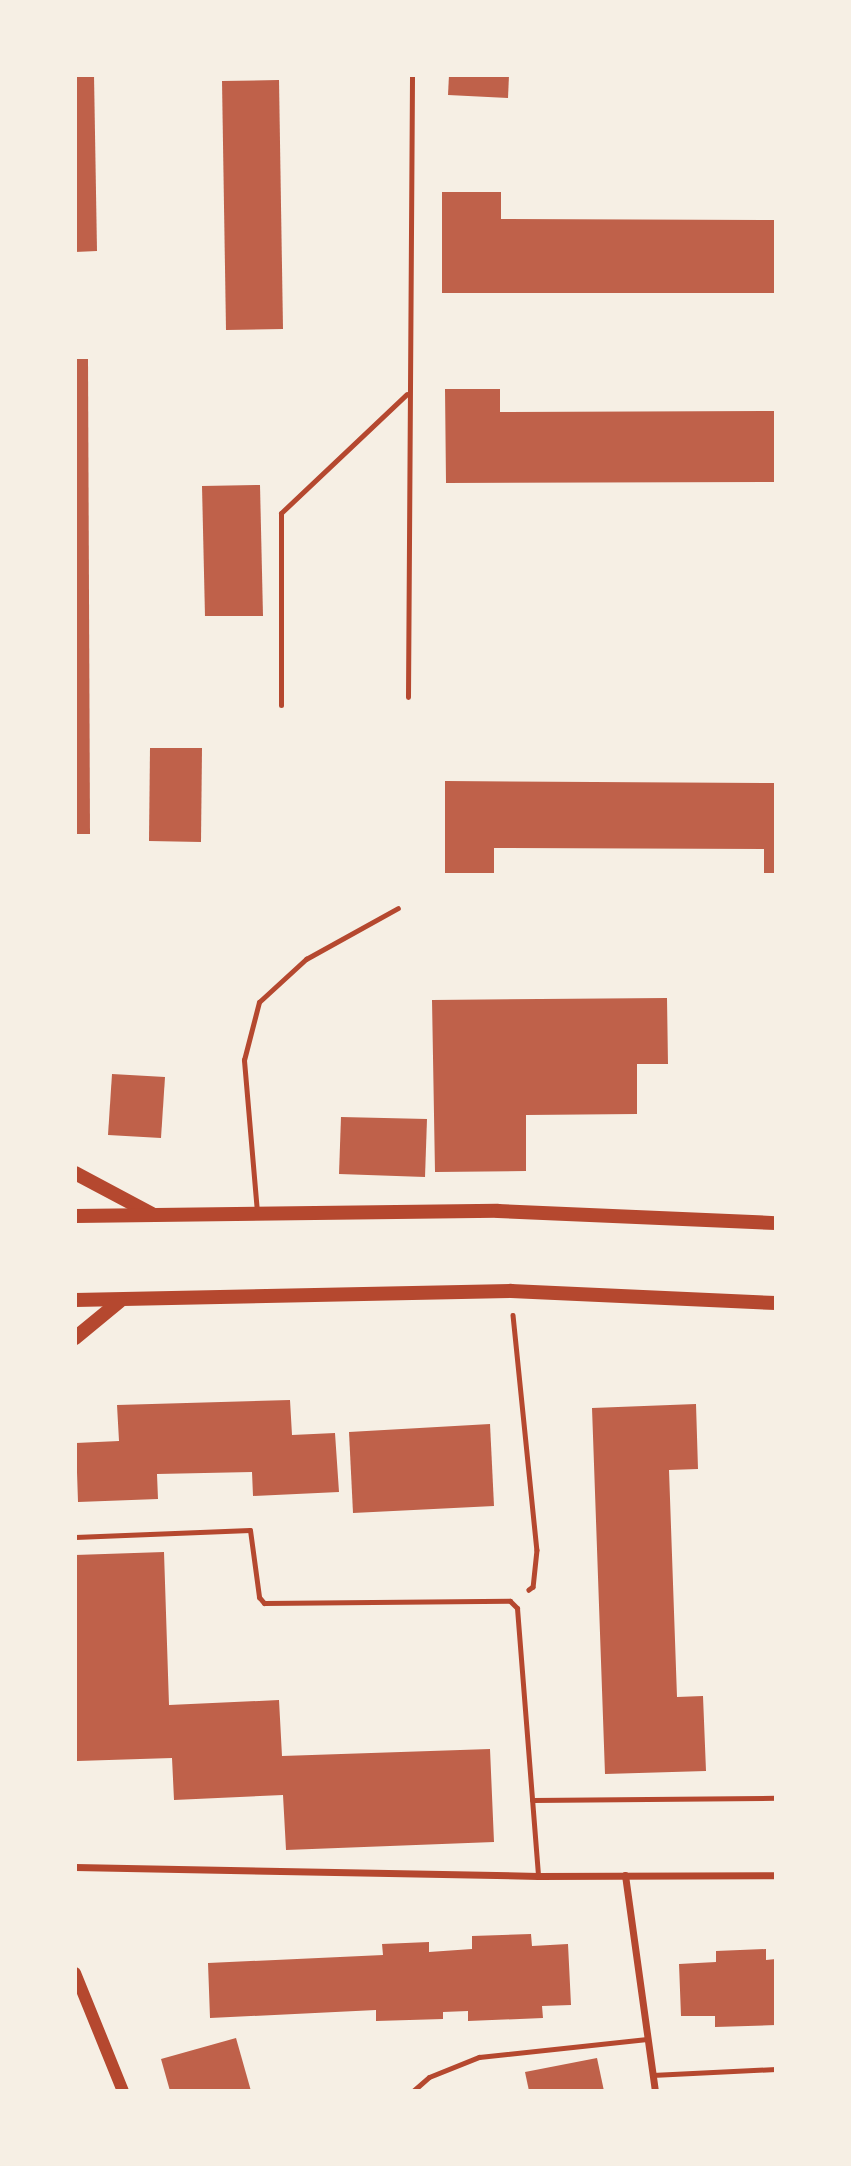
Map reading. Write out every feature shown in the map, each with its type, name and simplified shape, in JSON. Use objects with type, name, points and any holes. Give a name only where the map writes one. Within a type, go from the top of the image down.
[{"type":"main road","points":[[75,1173],[153,1214]]},
{"type":"main road","points":[[75,1216],[498,1211],[776,1223]]},
{"type":"main road","points":[[75,1300],[511,1291],[776,1303]]},
{"type":"main road","points":[[75,1338],[121,1301]]},
{"type":"street","points":[[75,1867],[538,1876],[776,1875]]},
{"type":"street","points":[[625,1875],[654,2091]]},
{"type":"street","points":[[75,1973],[123,2091]]},
{"type":"lane","points":[[408,696],[407,394],[412,75]]},
{"type":"lane","points":[[281,705],[281,513],[407,394]]},
{"type":"lane","points":[[257,1213],[244,1060],[258,1002],[306,959],[398,908]]},
{"type":"lane","points":[[75,1537],[250,1530],[259,1597],[264,1603],[510,1601],[517,1608],[538,1876]]},
{"type":"lane","points":[[532,1800],[776,1798]]},
{"type":"lane","points":[[413,2091],[429,2077],[479,2057],[647,2039]]},
{"type":"lane","points":[[652,2075],[776,2069]]},
{"type":"path","points":[[510,1601],[534,1587],[537,1550],[511,1291]]},
{"type":"building","points":[[75,75],[94,75],[97,251],[75,252]]},
{"type":"building","points":[[449,75],[509,75],[508,98],[448,95]]},
{"type":"building","points":[[279,80],[283,329],[226,330],[222,81]]},
{"type":"building","points":[[442,192],[501,192],[501,219],[776,220],[776,293],[442,293]]},
{"type":"building","points":[[75,359],[88,359],[90,834],[75,834]]},
{"type":"building","points":[[445,389],[500,389],[500,412],[776,411],[776,482],[446,483]]},
{"type":"building","points":[[260,485],[263,616],[205,616],[202,486]]},
{"type":"building","points":[[150,748],[202,748],[201,842],[149,841]]},
{"type":"building","points":[[445,781],[776,783],[776,873],[764,873],[764,849],[494,848],[494,873],[445,873]]},
{"type":"building","points":[[667,998],[668,1064],[637,1064],[637,1114],[526,1115],[526,1171],[435,1172],[432,1000]]},
{"type":"building","points":[[112,1074],[165,1077],[161,1138],[108,1135]]},
{"type":"building","points":[[341,1117],[427,1119],[425,1177],[339,1174]]},
{"type":"building","points":[[290,1400],[292,1435],[335,1433],[339,1492],[253,1496],[252,1472],[157,1474],[158,1499],[78,1502],[76,1443],[119,1441],[117,1405]]},
{"type":"building","points":[[696,1404],[698,1469],[669,1470],[677,1697],[703,1696],[706,1771],[605,1774],[592,1408]]},
{"type":"building","points":[[490,1424],[494,1506],[353,1513],[349,1432]]},
{"type":"building","points":[[164,1552],[169,1705],[279,1700],[282,1756],[490,1749],[494,1842],[286,1850],[283,1795],[174,1800],[172,1758],[77,1761],[75,1555]]},
{"type":"building","points":[[531,1934],[532,1946],[568,1944],[571,2005],[542,2006],[543,2018],[468,2021],[468,2011],[443,2012],[443,2019],[376,2021],[376,2010],[210,2018],[208,1963],[383,1955],[382,1944],[429,1942],[429,1952],[472,1949],[472,1936]]},
{"type":"building","points":[[766,1949],[766,1960],[776,1959],[776,2025],[715,2027],[715,2016],[681,2016],[679,1964],[716,1962],[716,1951]]},
{"type":"building","points":[[236,2038],[251,2091],[170,2091],[161,2059]]},
{"type":"building","points":[[597,2058],[604,2091],[529,2091],[525,2072]]}]
